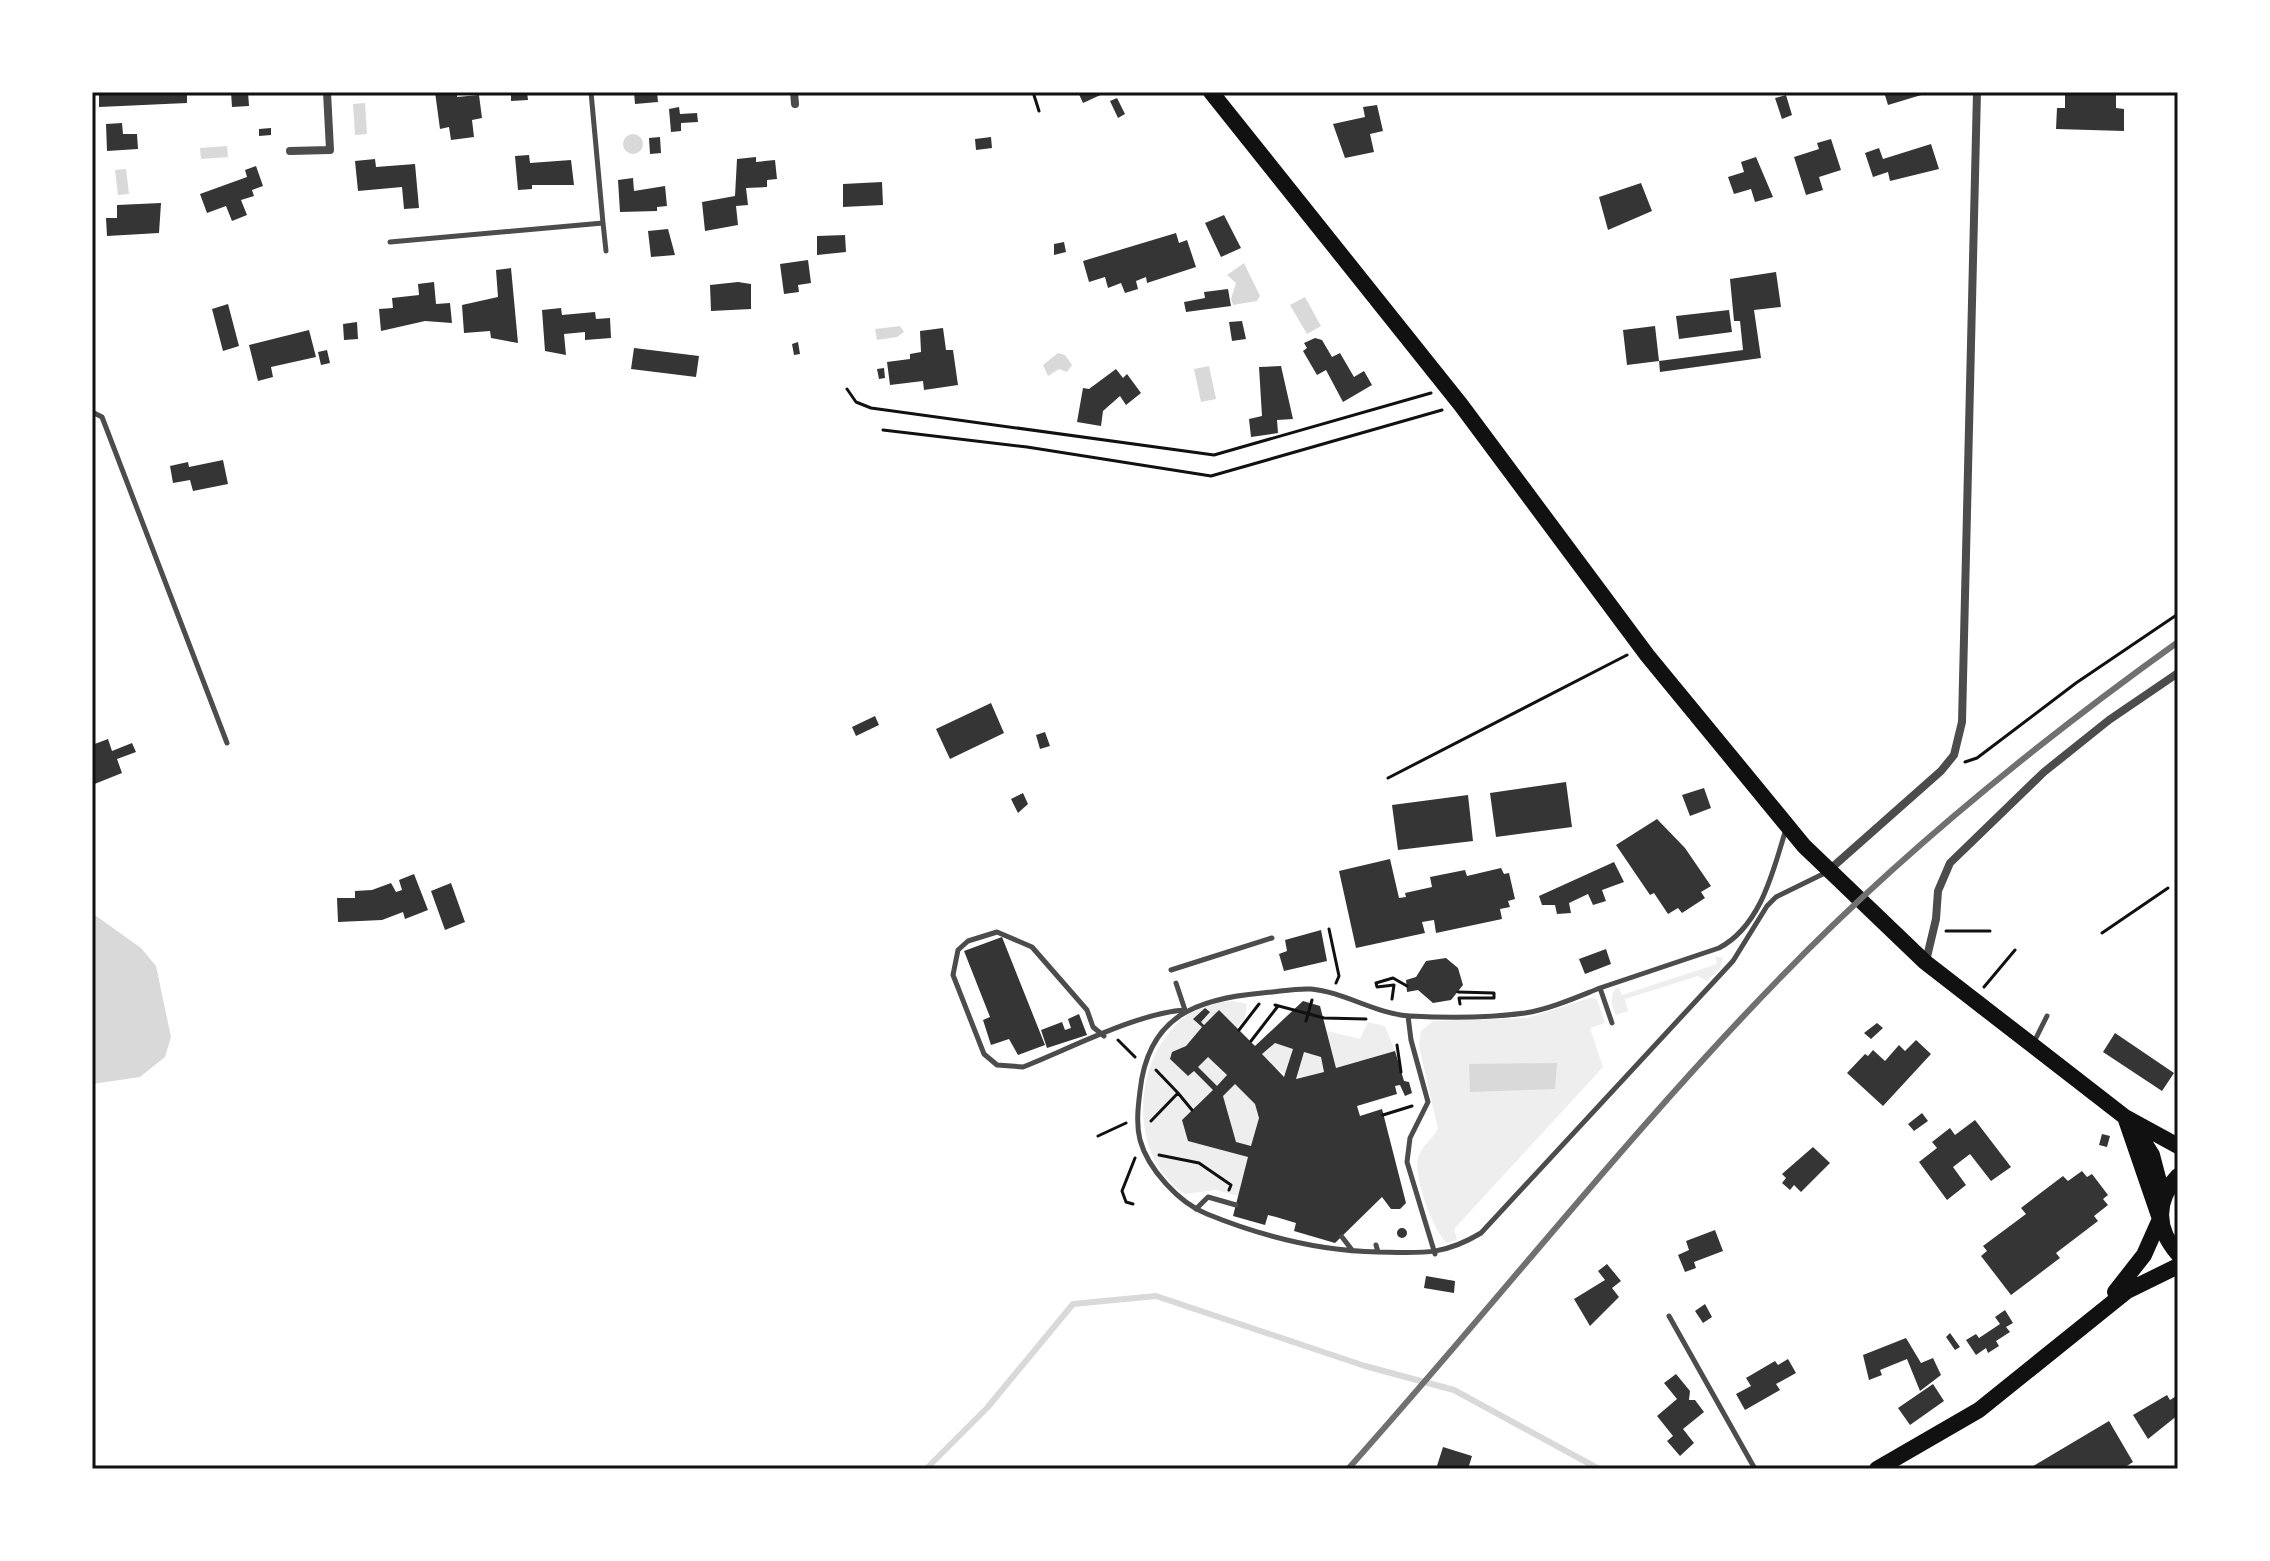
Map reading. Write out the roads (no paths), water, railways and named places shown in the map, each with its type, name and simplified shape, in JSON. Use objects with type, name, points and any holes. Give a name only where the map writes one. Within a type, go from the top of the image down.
[{"type":"main road","points":[[1211,92],[1461,405],[1640,646],[1787,827],[1828,872],[1925,962],[2031,1046],[2128,1119],[2178,1146]]},
{"type":"main road","points":[[2088,1321],[2126,1281],[2144,1255],[2160,1219],[2163,1197],[2152,1155],[2128,1119]]},
{"type":"main road","points":[[2128,1119],[2164,1237],[2178,1254]]},
{"type":"main road","points":[[2163,1197],[2178,1176]]},
{"type":"main road","points":[[1877,1469],[1979,1410],[2127,1291],[2178,1266]]},
{"type":"street","points":[[290,151],[330,150],[327,92]]},
{"type":"street","points":[[794,92],[795,104]]},
{"type":"street","points":[[1828,872],[1941,771],[1954,755],[1962,722],[1977,92]]},
{"type":"street","points":[[1925,962],[1943,874],[1960,851],[2070,751],[2178,673]]},
{"type":"lane","points":[[591,92],[606,251]]},
{"type":"lane","points":[[390,242],[603,223]]},
{"type":"lane","points":[[92,412],[102,417],[227,743]]},
{"type":"lane","points":[[1104,1036],[1093,1027],[1087,1010],[1032,947],[997,932],[968,941],[958,950],[953,975],[956,987],[984,1054],[997,1065],[1023,1067],[1104,1036],[1166,1011],[1185,1010],[1228,996],[1312,989],[1370,1008],[1408,1016],[1527,1013],[1719,948],[1734,938],[1768,887],[1787,827]]},
{"type":"lane","points":[[1185,1010],[1146,1060],[1138,1121],[1140,1139],[1147,1155],[1164,1179],[1196,1209],[1260,1232],[1353,1251],[1435,1254],[1481,1233],[1733,961],[1767,906],[1776,897],[1828,872]]},
{"type":"lane","points":[[1171,970],[1272,938]]},
{"type":"lane","points":[[1176,983],[1185,1010]]},
{"type":"lane","points":[[1600,988],[1612,1023]]},
{"type":"lane","points":[[1408,1016],[1411,1040],[1428,1102],[1410,1138],[1407,1162],[1435,1254]]},
{"type":"lane","points":[[2031,1046],[2047,1016]]},
{"type":"lane","points":[[1196,1209],[1208,1197],[1236,1205]]},
{"type":"lane","points":[[1342,1237],[1353,1251]]},
{"type":"lane","points":[[1376,1245],[1378,1252]]},
{"type":"lane","points":[[1669,1316],[1755,1469]]},
{"type":"waterway","points":[[926,1469],[987,1408],[1073,1304],[1156,1296],[1365,1366],[1454,1390],[1599,1469]]},
{"type":"railway","points":[[1348,1469],[1669,1098],[1826,932],[1972,801],[2073,720],[2178,642]]}]
